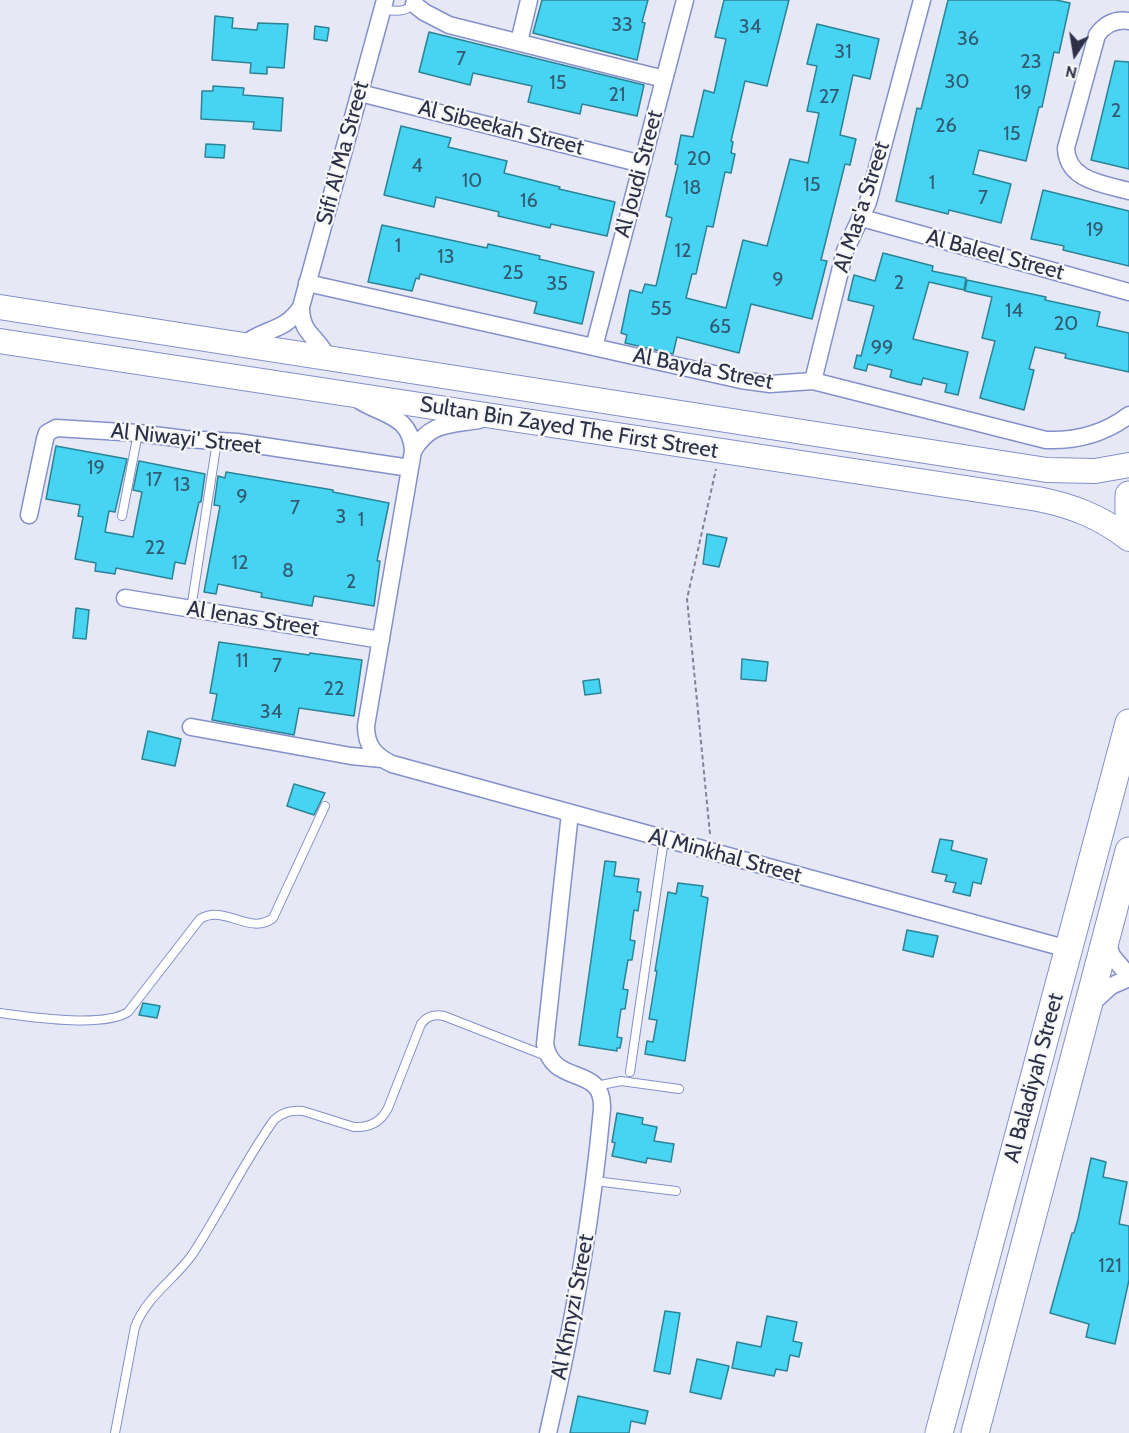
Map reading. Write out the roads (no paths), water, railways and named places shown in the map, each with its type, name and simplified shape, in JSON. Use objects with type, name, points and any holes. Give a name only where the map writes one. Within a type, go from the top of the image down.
[{"type":"main road","name":"Sultan Bin Zayed The First Street","points":[[0,307],[1047,470],[1087,471],[1129,465]]},
{"type":"main road","name":"Sultan Bin Zayed The First Street","points":[[0,341],[1053,502],[1099,518],[1129,539]]},
{"type":"main road","points":[[1129,495],[1129,520]]},
{"type":"main road","name":"Al Baladiyah Street","points":[[939,1433],[947,1420],[1068,949],[1129,723]]},
{"type":"main road","name":"Al Baladiyah Street","points":[[976,1432],[1129,851]]},
{"type":"street","points":[[519,42],[529,0]]},
{"type":"street","name":"Al Joudi Street","points":[[594,347],[685,0]]},
{"type":"street","name":"Al Mas'a Street","points":[[813,381],[845,251],[862,218],[871,193],[922,0]]},
{"type":"street","points":[[415,2],[424,12],[449,25],[664,79]]},
{"type":"street","name":"Sifi Al Ma Street","points":[[301,307],[384,5]]},
{"type":"street","points":[[1129,21],[1112,22],[1097,35],[1066,148],[1068,161],[1080,176],[1129,191]]},
{"type":"street","name":"Al Sibeekah Street","points":[[360,93],[642,164]]},
{"type":"street","name":"Al Baleel Street","points":[[862,218],[1129,292]]},
{"type":"street","name":"Al Bayda Street","points":[[308,283],[756,383],[784,384],[813,381],[1046,440],[1089,436],[1129,415]]},
{"type":"street","points":[[243,345],[256,336],[285,325],[301,307]]},
{"type":"street","points":[[301,307],[304,327],[321,346],[327,358]]},
{"type":"street","points":[[353,395],[402,423],[410,436],[412,460],[366,726],[369,747],[382,759]]},
{"type":"street","points":[[412,460],[422,438],[435,428],[450,423],[494,417]]},
{"type":"street","name":"Al Niwayi' Street","points":[[28,515],[45,439],[51,430],[63,428],[237,442],[412,460]]},
{"type":"street","name":"Al Ienas Street","points":[[125,598],[381,640]]},
{"type":"street","name":"Al Minkhal Street","points":[[191,727],[351,756],[382,759],[392,764],[1068,949]]},
{"type":"street","points":[[570,813],[545,1037],[552,1062],[564,1072],[582,1076],[596,1086]]},
{"type":"street","points":[[1088,1008],[1102,992],[1129,977],[1112,956],[1106,939]]},
{"type":"street","name":"Al Khnyzi Street","points":[[548,1433],[577,1302],[595,1181],[602,1103],[596,1086]]},
{"type":"lane","points":[[384,5],[399,12],[415,2]]},
{"type":"lane","points":[[122,516],[138,433]]},
{"type":"lane","points":[[191,609],[217,441]]},
{"type":"lane","points":[[0,1013],[61,1019],[107,1020],[128,1012],[200,919],[210,915],[220,915],[258,925],[273,918],[325,806]]},
{"type":"lane","points":[[630,1078],[664,839]]},
{"type":"lane","points":[[115,1433],[139,1316],[152,1298],[192,1255],[274,1120],[295,1110],[354,1127],[362,1128],[375,1124],[388,1108],[421,1024],[430,1016],[444,1016],[549,1057]]},
{"type":"lane","points":[[596,1086],[630,1078],[679,1089]]},
{"type":"lane","points":[[595,1181],[676,1191]]}]
